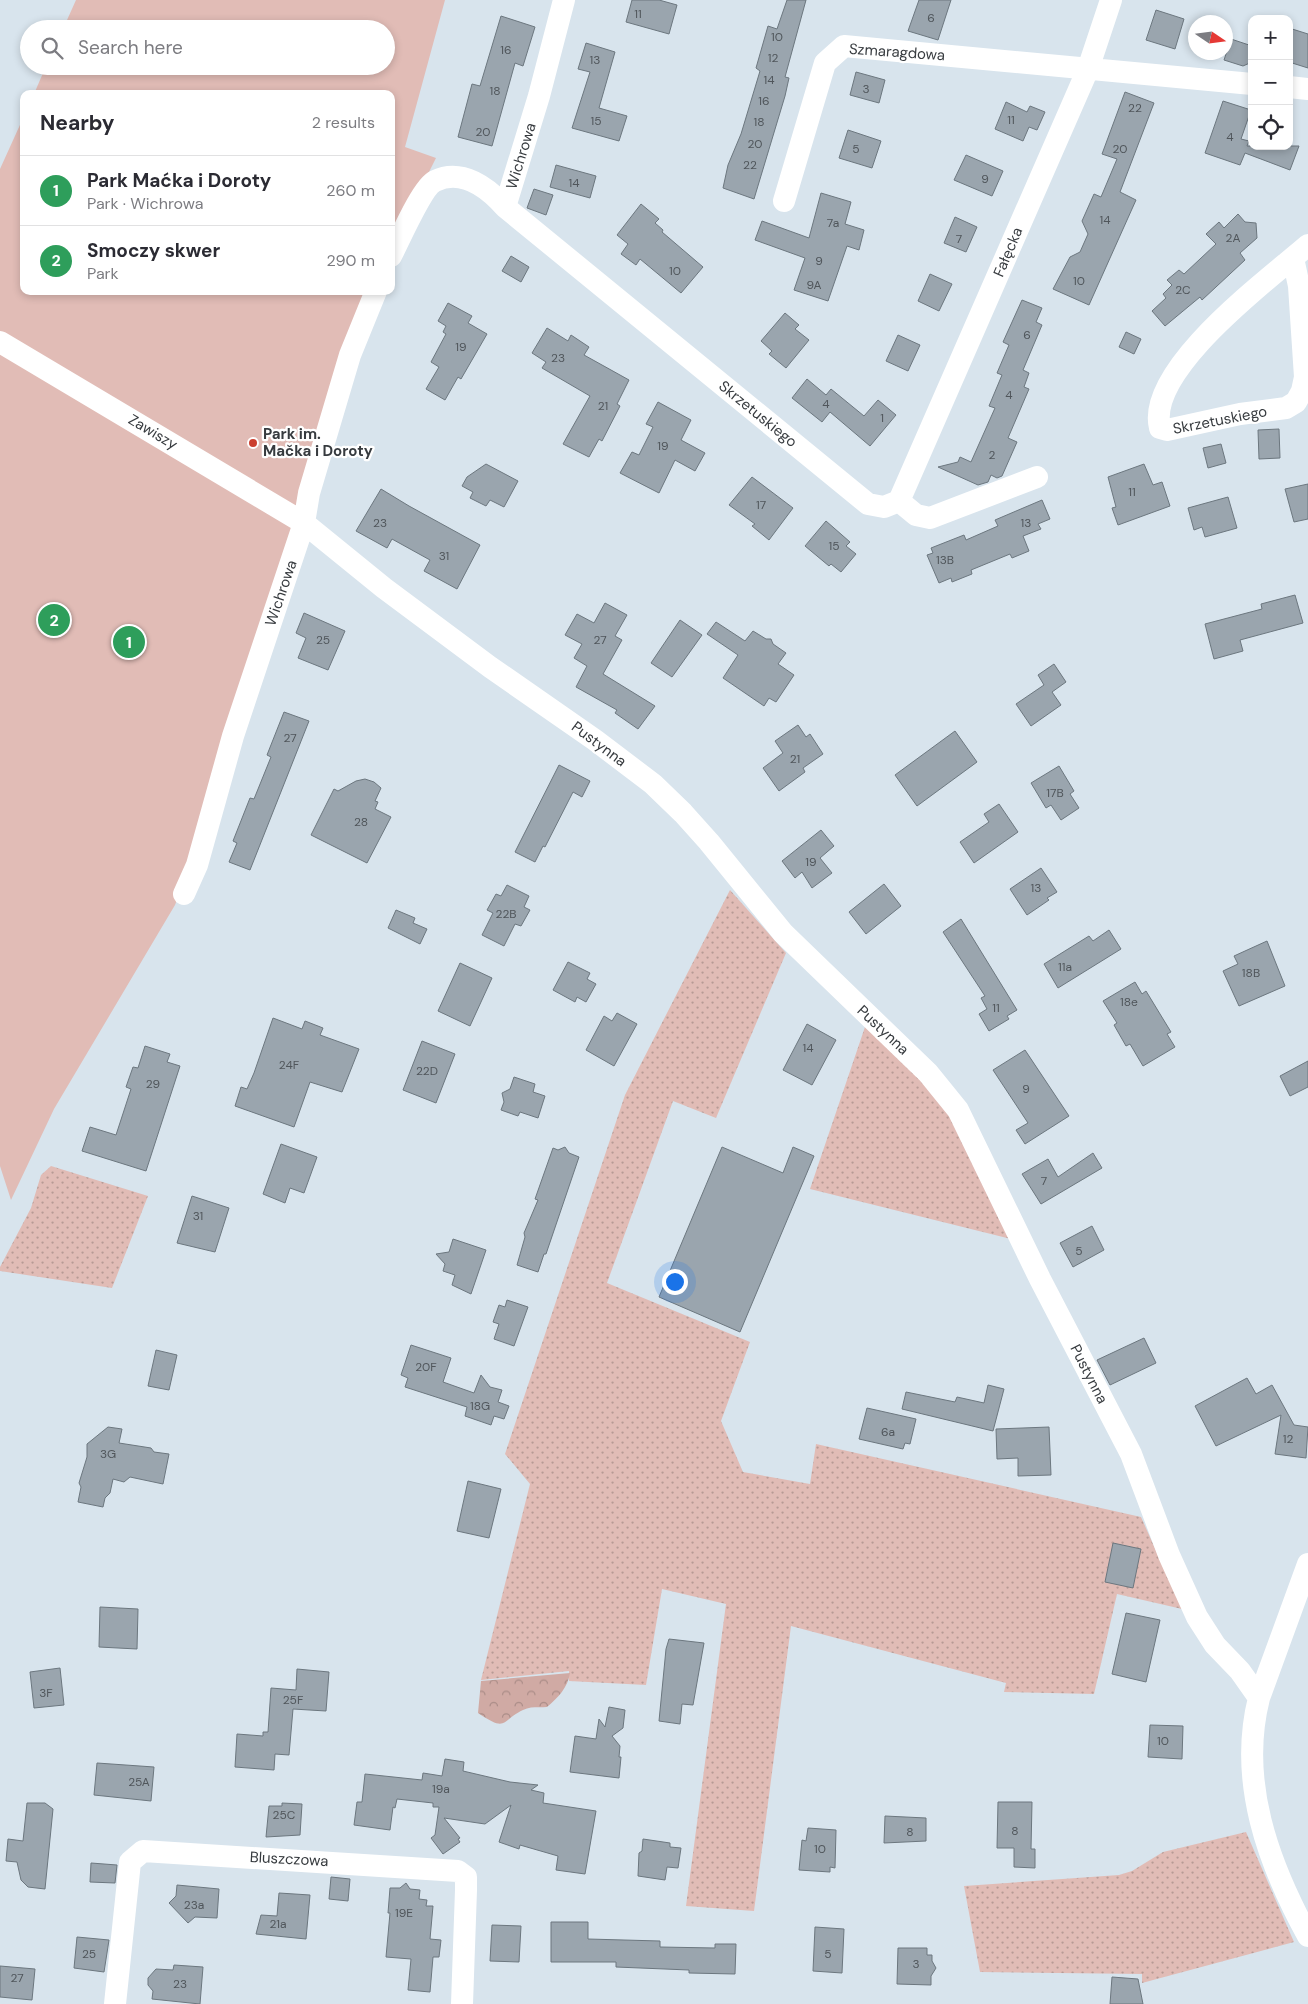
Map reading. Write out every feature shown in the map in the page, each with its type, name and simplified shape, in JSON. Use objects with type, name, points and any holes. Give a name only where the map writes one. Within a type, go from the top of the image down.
[{"type":"street","name":"Wichrowa","points":[[505,207],[539,96],[564,0]]},
{"type":"street","name":"Fałęcka","points":[[899,501],[1088,69],[1111,0]]},
{"type":"street","name":"Szmaragdowa","points":[[784,201],[825,63],[844,46],[1248,84]]},
{"type":"street","points":[[1293,87],[1308,89]]},
{"type":"street","name":"Wichrowa","points":[[395,248],[422,194],[434,181],[454,176],[472,180],[492,192],[505,207]]},
{"type":"street","name":"Skrzetuskiego","points":[[505,207],[865,502],[884,507],[899,501]]},
{"type":"street","name":"Skrzetuskiego","points":[[1300,251],[1299,286],[1305,378],[1302,392],[1296,402],[1286,408],[1240,414],[1167,430],[1160,428],[1157,418],[1159,405],[1177,370],[1194,347],[1269,277],[1300,251]]},
{"type":"street","name":"Wichrowa","points":[[184,894],[197,865],[233,736],[304,523],[309,493],[350,356],[374,295]]},
{"type":"street","name":"Zawiszy","points":[[0,342],[304,523]]},
{"type":"street","points":[[899,501],[916,515],[930,518],[1037,477]]},
{"type":"street","name":"Pustynna","points":[[304,523],[392,594],[653,784],[683,813],[783,934],[896,1040],[958,1110],[975,1141],[1032,1263],[1131,1454],[1168,1555],[1197,1617],[1215,1645],[1240,1671],[1259,1698]]},
{"type":"street","points":[[1308,1564],[1259,1698],[1254,1720],[1251,1756],[1255,1798],[1260,1822],[1275,1865],[1308,1936]]},
{"type":"street","name":"Bluszczowa","points":[[115,2004],[130,1862],[144,1851],[458,1871],[466,1877],[462,2004]]},
{"type":"shaded area","points":[[76,0],[445,0],[405,147],[436,158],[395,240],[395,90],[36,90],[42,75],[395,75],[395,20],[67,20]]},
{"type":"shaded area","points":[[20,125],[20,295],[369,295],[202,835],[175,905],[54,1109],[11,1200],[0,1166],[0,169]]},
{"type":"shaded area","points":[[730,890],[786,953],[716,1118],[673,1101],[607,1283],[750,1342],[721,1421],[743,1472],[810,1484],[816,1444],[1141,1517],[1182,1609],[1117,1594],[1094,1694],[1004,1692],[1006,1683],[791,1626],[754,1911],[686,1906],[726,1604],[662,1589],[646,1685],[569,1681],[569,1671],[481,1680],[530,1484],[505,1454],[625,1095]]},
{"type":"shaded area","points":[[866,1024],[911,1068],[956,1123],[1011,1239],[810,1189]]},
{"type":"shaded area","points":[[51,1166],[148,1196],[112,1288],[0,1271],[0,1267],[31,1208],[41,1175]]},
{"type":"shaded area","points":[[1246,1832],[1294,1942],[1142,1983],[1142,1974],[980,1972],[964,1886],[1119,1875],[1132,1871],[1163,1852]]},
{"type":"green space","points":[[570,1673],[562,1692],[547,1707],[526,1709],[499,1724],[478,1713],[481,1681]]},
{"type":"building","points":[[632,0],[659,0],[677,5],[669,34],[626,22]]},
{"type":"building","points":[[787,0],[806,0],[785,77],[789,78],[785,96],[754,199],[723,188],[728,165],[741,134],[760,71],[756,68],[768,26],[777,29]]},
{"type":"building","points":[[919,0],[951,0],[938,40],[908,31]]},
{"type":"building","points":[[1156,10],[1184,19],[1175,49],[1146,40]]},
{"type":"building","points":[[501,16],[535,27],[523,66],[515,63],[492,146],[458,137],[472,84],[480,86]]},
{"type":"building","points":[[1293,29],[1308,34],[1308,68],[1293,63]]},
{"type":"building","points":[[1233,40],[1248,45],[1248,64],[1243,66],[1224,60],[1233,60]]},
{"type":"building","points":[[586,43],[615,52],[599,108],[627,116],[619,141],[572,128],[590,72],[578,69]]},
{"type":"building","points":[[856,72],[885,80],[879,103],[850,95]]},
{"type":"building","points":[[1125,92],[1154,103],[1120,192],[1136,200],[1089,305],[1053,289],[1070,257],[1080,252],[1088,234],[1082,221],[1094,194],[1101,197],[1117,159],[1102,154]]},
{"type":"building","points":[[1223,101],[1248,109],[1248,119],[1241,139],[1248,141],[1248,150],[1293,150],[1293,146],[1299,146],[1290,170],[1245,153],[1240,165],[1205,153]]},
{"type":"building","points":[[1006,102],[1027,112],[1030,106],[1045,112],[1037,130],[1029,127],[1023,141],[995,129]]},
{"type":"building","points":[[848,130],[881,141],[872,168],[839,158]]},
{"type":"building","points":[[966,155],[1003,171],[992,196],[954,180]]},
{"type":"building","points":[[556,165],[596,176],[590,198],[550,187]]},
{"type":"building","points":[[534,189],[553,195],[546,215],[527,208]]},
{"type":"building","points":[[821,193],[851,202],[845,224],[864,230],[859,250],[847,246],[828,301],[794,290],[805,258],[755,240],[762,221],[809,238]]},
{"type":"building","points":[[641,204],[659,219],[655,223],[663,230],[662,232],[703,267],[681,293],[640,259],[636,265],[621,254],[628,244],[617,235]]},
{"type":"building","points":[[1238,214],[1245,222],[1256,223],[1257,238],[1240,253],[1245,260],[1202,300],[1200,297],[1165,326],[1152,311],[1166,298],[1163,294],[1172,285],[1167,280],[1179,270],[1184,274],[1216,244],[1206,234],[1219,222],[1224,228]]},
{"type":"building","points":[[955,217],[977,227],[966,252],[944,243]]},
{"type":"building","points":[[511,256],[529,267],[521,282],[502,271]]},
{"type":"building","points":[[930,274],[952,284],[939,311],[918,301]]},
{"type":"building","points":[[1022,300],[1042,308],[1036,322],[1042,325],[1023,370],[1029,373],[1024,387],[1029,389],[1008,438],[1017,442],[1002,476],[997,478],[991,475],[988,482],[978,485],[938,467],[958,462],[960,457],[971,462],[995,408],[989,406],[1002,375],[997,373],[1009,345],[1003,342]]},
{"type":"building","points":[[448,303],[472,316],[468,323],[487,334],[461,379],[458,377],[445,400],[426,389],[439,367],[431,362],[446,334],[443,332],[446,326],[438,321]]},
{"type":"building","points":[[785,313],[799,325],[795,329],[809,340],[786,368],[769,354],[772,351],[761,341]]},
{"type":"building","points":[[547,328],[568,341],[571,335],[589,347],[584,355],[629,380],[617,404],[620,406],[602,441],[599,439],[589,457],[563,444],[590,396],[542,368],[546,362],[532,353]]},
{"type":"building","points":[[1126,332],[1141,339],[1134,354],[1119,347]]},
{"type":"building","points":[[898,335],[920,345],[908,371],[886,361]]},
{"type":"building","points":[[807,379],[826,395],[831,389],[864,416],[878,400],[896,415],[870,446],[830,412],[822,422],[792,398]]},
{"type":"building","points":[[658,402],[691,420],[681,440],[705,453],[695,471],[675,460],[659,493],[620,473],[632,452],[639,455],[653,427],[646,424]]},
{"type":"building","points":[[1279,429],[1280,458],[1259,459],[1258,430]]},
{"type":"building","points":[[1221,444],[1226,463],[1208,468],[1203,448]]},
{"type":"building","points":[[486,464],[518,481],[504,507],[490,500],[486,506],[470,498],[473,492],[462,486],[467,477]]},
{"type":"building","points":[[1144,464],[1153,485],[1162,482],[1170,506],[1118,525],[1112,508],[1116,507],[1108,477]]},
{"type":"building","points":[[752,477],[793,508],[769,540],[752,526],[755,524],[729,505]]},
{"type":"building","points":[[1308,484],[1308,519],[1294,522],[1285,489]]},
{"type":"building","points":[[381,489],[480,545],[457,589],[424,571],[430,560],[392,539],[387,548],[356,531]]},
{"type":"building","points":[[1228,497],[1237,528],[1205,537],[1202,527],[1194,530],[1188,508]]},
{"type":"building","points":[[1042,500],[1050,519],[1038,524],[1041,529],[1023,536],[1029,551],[1012,558],[1010,554],[971,570],[972,574],[952,582],[951,578],[939,583],[927,555],[933,553],[931,548],[964,535],[966,540],[998,526],[995,520]]},
{"type":"building","points":[[826,521],[850,542],[846,546],[856,554],[841,572],[831,564],[829,566],[805,546]]},
{"type":"building","points":[[1295,595],[1303,623],[1240,640],[1243,651],[1214,659],[1205,624],[1262,609],[1261,604]]},
{"type":"building","points":[[605,603],[627,615],[615,636],[622,640],[603,674],[655,706],[638,729],[615,713],[617,710],[576,687],[587,666],[574,658],[582,644],[565,635],[577,614],[594,623]]},
{"type":"building","points":[[304,613],[345,631],[328,670],[298,658],[306,638],[296,633]]},
{"type":"building","points":[[680,620],[702,635],[672,677],[651,663]]},
{"type":"building","points":[[716,622],[745,641],[753,631],[766,639],[771,639],[773,644],[786,653],[778,664],[794,675],[776,702],[769,698],[764,706],[723,678],[738,655],[707,634]]},
{"type":"building","points":[[1054,664],[1066,682],[1052,692],[1061,705],[1031,726],[1016,704],[1044,685],[1038,675]]},
{"type":"building","points":[[284,712],[309,721],[250,870],[229,862],[237,843],[233,841],[250,798],[254,799],[271,757],[267,755]]},
{"type":"building","points":[[798,725],[806,737],[810,734],[823,754],[803,768],[805,772],[779,791],[763,768],[783,753],[775,741]]},
{"type":"building","points":[[955,731],[977,762],[917,806],[895,775]]},
{"type":"building","points":[[559,765],[590,781],[582,797],[573,792],[545,847],[543,846],[535,862],[515,852]]},
{"type":"building","points":[[1059,766],[1074,791],[1070,794],[1079,808],[1061,820],[1051,805],[1046,808],[1031,783]]},
{"type":"building","points":[[365,779],[374,782],[381,788],[375,801],[378,802],[375,809],[391,817],[367,863],[311,835],[334,789],[338,791],[356,781]]},
{"type":"building","points":[[999,804],[1018,832],[974,863],[960,842],[989,822],[984,814]]},
{"type":"building","points":[[821,830],[834,846],[820,858],[832,873],[812,888],[802,872],[795,878],[782,861]]},
{"type":"building","points":[[1041,868],[1057,892],[1027,915],[1010,889]]},
{"type":"building","points":[[884,884],[901,906],[866,934],[849,912]]},
{"type":"building","points":[[507,885],[529,896],[524,907],[530,910],[521,926],[515,924],[504,946],[482,935],[493,913],[487,910],[496,894],[501,896]]},
{"type":"building","points":[[396,910],[415,918],[413,923],[427,929],[420,944],[388,928]]},
{"type":"building","points":[[961,919],[1017,1010],[1007,1016],[1009,1019],[989,1031],[979,1014],[987,1009],[981,998],[985,996],[943,932]]},
{"type":"building","points":[[1109,930],[1121,949],[1058,988],[1044,964],[1089,936],[1093,941]]},
{"type":"building","points":[[1267,941],[1285,986],[1239,1006],[1223,971],[1238,964],[1234,956]]},
{"type":"building","points":[[568,962],[590,973],[587,979],[596,984],[586,1002],[577,997],[575,1002],[553,990]]},
{"type":"building","points":[[460,963],[492,978],[470,1026],[438,1011]]},
{"type":"building","points":[[1135,982],[1142,994],[1146,991],[1171,1032],[1167,1034],[1175,1047],[1143,1066],[1130,1044],[1126,1046],[1114,1025],[1117,1023],[1103,1001]]},
{"type":"building","points":[[617,1013],[637,1024],[614,1066],[586,1050],[604,1016],[612,1021]]},
{"type":"building","points":[[273,1018],[302,1029],[305,1021],[323,1028],[320,1035],[359,1049],[342,1092],[310,1082],[294,1127],[235,1106],[241,1087],[247,1089],[254,1073]]},
{"type":"building","points":[[807,1024],[836,1040],[812,1085],[783,1070]]},
{"type":"building","points":[[422,1041],[455,1054],[436,1103],[403,1090]]},
{"type":"building","points":[[145,1046],[170,1054],[167,1062],[180,1066],[146,1171],[82,1151],[90,1127],[116,1135],[131,1089],[126,1087],[133,1067],[138,1068]]},
{"type":"building","points":[[1025,1050],[1069,1116],[1025,1144],[1016,1130],[1028,1123],[993,1070]]},
{"type":"building","points":[[1308,1061],[1308,1087],[1290,1096],[1280,1076]]},
{"type":"building","points":[[514,1077],[535,1084],[533,1092],[545,1096],[538,1118],[520,1112],[518,1116],[501,1110],[504,1102],[502,1093],[510,1089]]},
{"type":"building","points":[[281,1144],[317,1157],[304,1193],[290,1188],[285,1203],[263,1194]]},
{"type":"building","points":[[565,1147],[569,1153],[579,1157],[538,1272],[517,1265],[525,1237],[524,1233],[538,1200],[535,1199],[553,1148],[558,1150]]},
{"type":"building","points":[[722,1147],[783,1173],[793,1147],[814,1156],[740,1332],[659,1297]]},
{"type":"building","points":[[1093,1153],[1102,1168],[1041,1204],[1022,1174],[1048,1159],[1058,1177]]},
{"type":"building","points":[[192,1196],[229,1208],[215,1252],[177,1243]]},
{"type":"building","points":[[1092,1226],[1104,1250],[1073,1267],[1060,1243]]},
{"type":"building","points":[[453,1239],[486,1250],[471,1294],[452,1285],[455,1275],[443,1271],[445,1264],[436,1254],[449,1252]]},
{"type":"building","points":[[507,1300],[528,1307],[514,1346],[494,1339],[499,1324],[493,1322],[499,1305],[505,1307]]},
{"type":"building","points":[[1144,1338],[1156,1363],[1110,1385],[1097,1360]]},
{"type":"building","points":[[411,1345],[451,1358],[443,1382],[474,1393],[481,1375],[490,1387],[502,1390],[498,1402],[509,1406],[504,1419],[494,1416],[491,1425],[465,1416],[467,1407],[405,1387],[408,1378],[401,1375]]},
{"type":"building","points":[[156,1350],[177,1355],[169,1390],[148,1386]]},
{"type":"building","points":[[1247,1378],[1256,1394],[1272,1385],[1294,1425],[1308,1427],[1306,1458],[1275,1454],[1281,1415],[1216,1446],[1195,1406]]},
{"type":"building","points":[[988,1385],[1004,1389],[993,1431],[902,1409],[906,1392],[955,1402],[957,1397],[984,1403]]},
{"type":"building","points":[[867,1408],[916,1419],[910,1444],[905,1443],[903,1449],[859,1439]]},
{"type":"building","points":[[108,1427],[122,1429],[119,1443],[151,1448],[154,1452],[169,1454],[163,1484],[130,1477],[124,1482],[113,1479],[110,1493],[105,1498],[103,1507],[78,1502],[81,1487],[79,1483],[87,1457],[87,1444]]},
{"type":"building","points":[[1049,1427],[1051,1475],[1018,1476],[1018,1458],[997,1459],[996,1429]]},
{"type":"building","points":[[468,1481],[501,1489],[489,1538],[457,1531]]},
{"type":"building","points":[[1113,1543],[1141,1549],[1133,1588],[1105,1582]]},
{"type":"building","points":[[100,1607],[138,1609],[137,1649],[99,1647]]},
{"type":"building","points":[[1126,1613],[1160,1620],[1146,1682],[1112,1674]]},
{"type":"building","points":[[669,1639],[704,1643],[693,1705],[682,1704],[680,1724],[659,1721],[666,1649]]},
{"type":"building","points":[[60,1668],[64,1705],[34,1708],[30,1672]]},
{"type":"building","points":[[297,1669],[329,1672],[326,1711],[293,1709],[289,1755],[275,1754],[274,1770],[235,1767],[237,1734],[263,1736],[263,1732],[268,1732],[271,1688],[296,1690]]},
{"type":"building","points":[[609,1707],[625,1710],[623,1728],[612,1736],[620,1746],[619,1778],[570,1772],[575,1736],[596,1739],[599,1719],[605,1727]]},
{"type":"building","points":[[1150,1725],[1183,1726],[1182,1759],[1148,1757]]},
{"type":"building","points":[[445,1759],[464,1762],[463,1771],[510,1782],[538,1785],[531,1790],[544,1793],[543,1803],[596,1811],[585,1874],[556,1870],[558,1856],[520,1845],[519,1849],[499,1842],[511,1805],[485,1824],[444,1818],[460,1838],[458,1839],[460,1842],[443,1854],[431,1838],[435,1835],[439,1807],[433,1807],[433,1803],[397,1799],[395,1808],[393,1807],[390,1830],[354,1825],[357,1802],[362,1802],[365,1774],[422,1780],[423,1773],[442,1776]]},
{"type":"building","points":[[97,1763],[154,1767],[151,1801],[94,1795]]},
{"type":"building","points":[[998,1802],[1032,1802],[1031,1849],[1035,1849],[1035,1868],[1014,1867],[1014,1848],[997,1848]]},
{"type":"building","points":[[27,1803],[45,1803],[53,1809],[45,1889],[28,1887],[21,1880],[17,1862],[6,1861],[8,1839],[23,1841]]},
{"type":"building","points":[[282,1803],[302,1804],[300,1835],[266,1837],[269,1806],[282,1806]]},
{"type":"building","points":[[885,1816],[926,1818],[926,1841],[884,1843]]},
{"type":"building","points":[[808,1828],[836,1830],[835,1868],[830,1867],[830,1872],[799,1870],[802,1840],[806,1841]]},
{"type":"building","points":[[643,1839],[670,1843],[670,1847],[681,1848],[678,1868],[667,1867],[665,1880],[638,1876],[639,1853],[642,1851]]},
{"type":"building","points":[[91,1863],[117,1865],[115,1883],[90,1882]]},
{"type":"building","points":[[331,1877],[350,1879],[348,1901],[329,1899]]},
{"type":"building","points":[[406,1883],[410,1889],[420,1890],[419,1899],[427,1900],[426,1906],[433,1906],[430,1939],[441,1940],[439,1957],[433,1957],[430,1992],[408,1990],[411,1959],[386,1957],[390,1888],[400,1888]]},
{"type":"building","points":[[177,1885],[219,1889],[217,1918],[195,1917],[188,1923],[169,1903],[176,1896]]},
{"type":"building","points":[[279,1893],[310,1895],[306,1939],[256,1934],[261,1915],[277,1916]]},
{"type":"building","points":[[551,1922],[588,1922],[588,1939],[660,1941],[660,1947],[715,1948],[715,1944],[736,1944],[735,1974],[689,1973],[689,1970],[616,1967],[616,1962],[551,1962]]},
{"type":"building","points":[[492,1925],[521,1926],[519,1962],[490,1961]]},
{"type":"building","points":[[815,1927],[844,1929],[842,1973],[813,1971]]},
{"type":"building","points":[[77,1937],[109,1940],[104,1972],[74,1968]]},
{"type":"building","points":[[898,1948],[927,1948],[927,1955],[932,1955],[932,1961],[936,1968],[931,1976],[931,1985],[897,1984]]},
{"type":"building","points":[[174,1965],[203,1967],[200,2004],[152,1999],[153,1991],[148,1985],[148,1978],[156,1969],[173,1970]]},
{"type":"building","points":[[0,1966],[35,1969],[32,2000],[0,1997]]},
{"type":"building","points":[[1112,1977],[1138,1979],[1143,2004],[1110,2004]]},
{"type":"place","name":"Park im. Mačka i Doroty","points":[[253,443]]},
{"type":"place","name":"Smoczy skwer","points":[[54,620]]},
{"type":"place","name":"Park Maćka i Doroty","points":[[129,642]]}]
